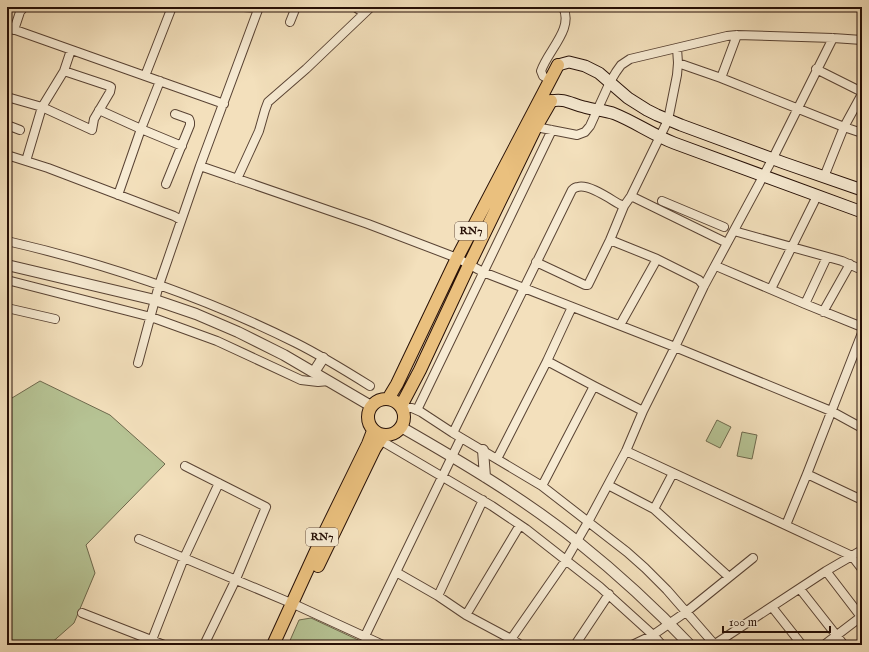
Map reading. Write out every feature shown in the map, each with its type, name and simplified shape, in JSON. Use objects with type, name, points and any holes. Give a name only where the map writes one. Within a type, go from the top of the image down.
[{"type":"main road","points":[[558,65],[569,62],[585,66],[599,73],[628,98],[668,120],[862,190]]},
{"type":"main road","name":"RN7","points":[[388,399],[397,384],[457,258],[558,65]]},
{"type":"main road","points":[[551,101],[566,100],[585,107],[616,114],[659,138],[862,212]]},
{"type":"main road","name":"RN7","points":[[401,407],[536,127],[551,101]]},
{"type":"main road","points":[[388,399],[401,407],[404,420],[401,427],[393,434],[379,435],[370,427],[368,414],[372,406],[377,401],[388,399]]},
{"type":"main road","name":"RN7","points":[[274,645],[379,435]]},
{"type":"main road","name":"RN7","points":[[280,645],[295,604]]},
{"type":"street","points":[[24,7],[10,28],[224,104]]},
{"type":"street","points":[[146,76],[172,7]]},
{"type":"street","points":[[138,363],[159,285],[181,220],[259,7],[244,7]]},
{"type":"street","points":[[290,22],[296,7]]},
{"type":"street","points":[[354,7],[364,13]]},
{"type":"street","points":[[237,179],[259,131],[268,102],[318,58],[372,7]]},
{"type":"street","points":[[550,80],[543,76],[541,71],[564,28],[566,18],[563,7]]},
{"type":"street","points":[[721,78],[737,35]]},
{"type":"street","points":[[536,127],[577,134],[585,132],[590,126],[618,68],[627,61],[676,48],[737,35],[862,40]]},
{"type":"street","points":[[509,642],[566,560],[608,485],[626,451],[643,410],[676,347],[704,286],[773,158],[816,69],[833,38]]},
{"type":"street","points":[[536,262],[585,285],[588,285],[610,240],[624,206],[631,196],[668,120],[678,63],[676,48]]},
{"type":"street","points":[[26,161],[42,107],[64,70],[71,50]]},
{"type":"street","points":[[678,63],[721,78],[862,133]]},
{"type":"street","points":[[816,69],[862,93],[844,127],[824,177]]},
{"type":"street","points":[[7,97],[42,107],[92,130],[94,121],[110,92],[111,87],[64,70]]},
{"type":"street","points":[[118,195],[160,81]]},
{"type":"street","points":[[99,110],[141,130],[182,146]]},
{"type":"street","points":[[166,184],[190,125],[189,119],[174,114]]},
{"type":"street","points":[[7,126],[20,130]]},
{"type":"street","points":[[417,410],[552,130]]},
{"type":"street","points":[[7,155],[48,168],[181,220]]},
{"type":"street","points":[[200,166],[368,224],[457,258],[483,272],[676,347],[831,411],[862,428]]},
{"type":"street","points":[[453,433],[572,190],[576,187],[582,186],[590,188],[624,206]]},
{"type":"street","points":[[631,196],[727,243]]},
{"type":"street","points":[[771,289],[817,196]]},
{"type":"street","points":[[662,201],[724,227]]},
{"type":"street","points":[[692,225],[696,215]]},
{"type":"street","points":[[734,232],[827,257],[850,264],[862,270]]},
{"type":"street","points":[[610,240],[657,259],[698,280],[704,286]]},
{"type":"street","points":[[7,241],[90,262],[159,285],[221,309],[286,338],[370,386]]},
{"type":"street","points":[[805,304],[827,257]]},
{"type":"street","points":[[620,326],[657,259]]},
{"type":"street","points":[[823,312],[850,264]]},
{"type":"street","points":[[7,265],[155,300],[196,314],[238,332],[284,355],[372,406]]},
{"type":"street","points":[[716,266],[862,327]]},
{"type":"street","points":[[7,280],[151,317],[217,341],[301,380],[312,382],[329,381]]},
{"type":"street","points":[[497,459],[547,361],[572,307]]},
{"type":"street","points":[[7,308],[55,319]]},
{"type":"street","points":[[786,525],[862,332]]},
{"type":"street","points":[[314,372],[323,358]]},
{"type":"street","points":[[547,361],[643,410]]},
{"type":"street","points":[[542,486],[594,386]]},
{"type":"street","points":[[401,407],[412,408],[425,414],[453,433],[542,486],[627,552],[645,568],[667,590],[715,645],[826,571],[862,550]]},
{"type":"street","points":[[401,427],[485,477],[577,541],[624,581],[690,645]]},
{"type":"street","points":[[379,435],[442,477],[483,500],[520,525],[609,594],[662,645]]},
{"type":"street","points":[[365,636],[462,438]]},
{"type":"street","points":[[483,450],[485,477]]},
{"type":"street","points":[[626,451],[852,556],[862,568]]},
{"type":"street","points":[[185,466],[266,507],[236,579],[204,645]]},
{"type":"street","points":[[654,509],[673,473]]},
{"type":"street","points":[[807,474],[862,500]]},
{"type":"street","points":[[151,643],[184,558],[219,483]]},
{"type":"street","points":[[608,485],[654,509],[729,577]]},
{"type":"street","points":[[438,596],[483,500]]},
{"type":"street","points":[[466,615],[520,525]]},
{"type":"street","points":[[139,539],[295,604],[383,645]]},
{"type":"street","points":[[632,645],[653,635],[686,612],[753,558]]},
{"type":"street","points":[[824,645],[862,617],[826,571]]},
{"type":"street","points":[[396,572],[438,596],[509,642],[520,645]]},
{"type":"street","points":[[800,589],[844,645]]},
{"type":"street","points":[[575,645],[609,594]]},
{"type":"street","points":[[772,607],[802,645]]},
{"type":"street","points":[[82,613],[151,643],[164,645]]},
{"type":"green space","points":[[40,381],[110,415],[165,464],[86,545],[95,573],[74,623],[49,645],[7,645],[7,401]]},
{"type":"green space","points":[[717,420],[731,427],[720,448],[706,441]]},
{"type":"green space","points":[[742,432],[757,435],[752,459],[737,456]]},
{"type":"green space","points":[[311,618],[369,645],[288,645],[299,620]]}]
